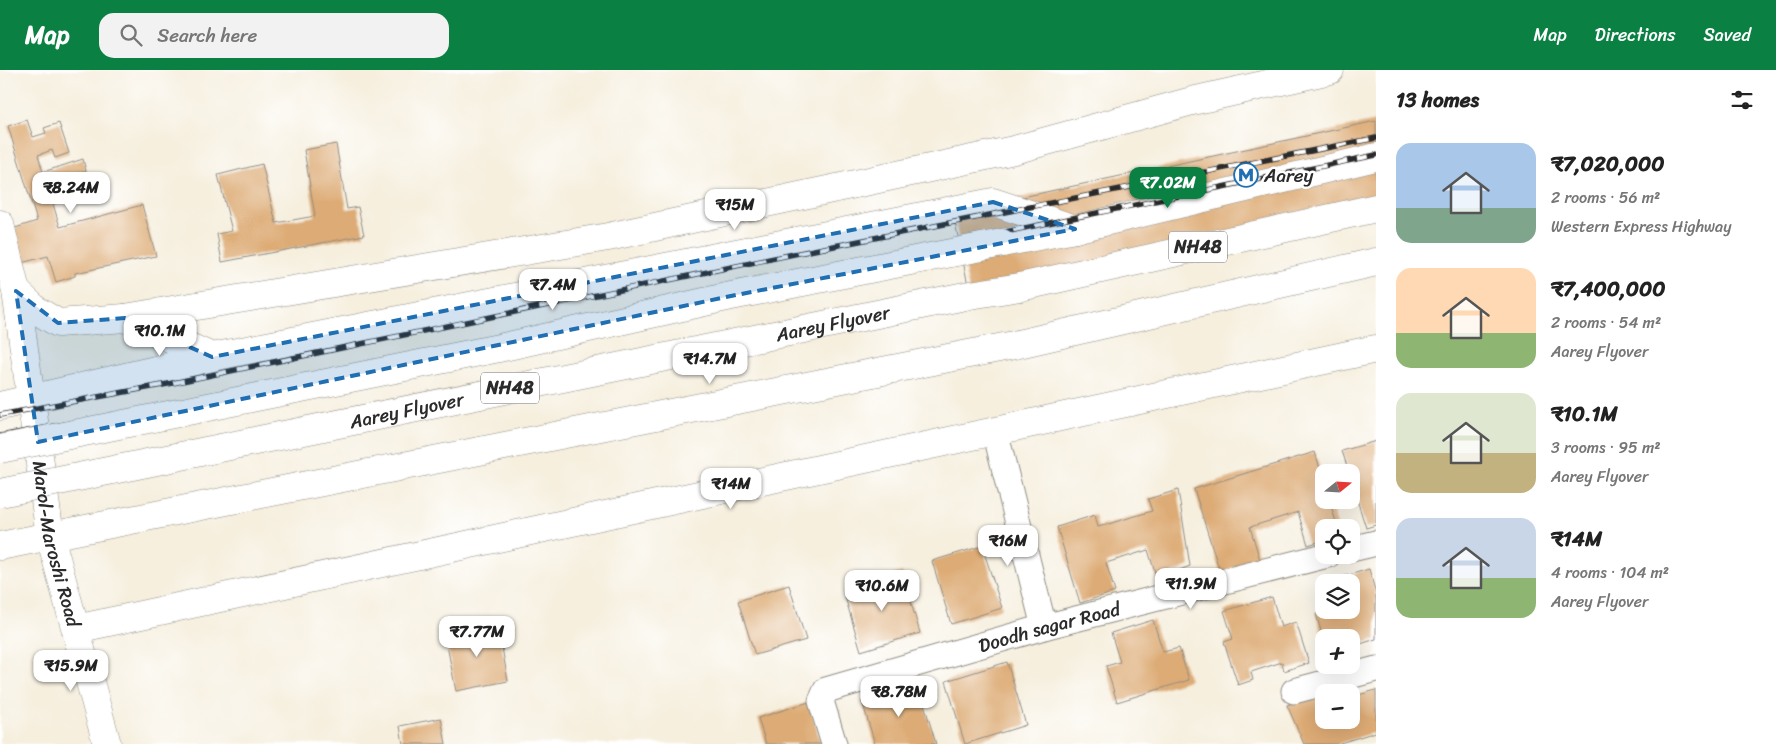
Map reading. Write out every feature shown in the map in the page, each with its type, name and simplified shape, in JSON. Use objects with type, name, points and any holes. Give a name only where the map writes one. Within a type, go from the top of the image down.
[{"type":"main road","points":[[16,291],[36,310],[58,323],[125,318],[608,237],[1014,150],[1192,101],[1330,70]]},
{"type":"main road","name":"NH48","points":[[0,449],[490,350],[731,296],[1075,229],[1376,157]]},
{"type":"main road","points":[[0,406],[212,357],[993,202],[1075,229]]},
{"type":"main road","name":"Aarey Flyover","points":[[0,493],[970,295],[1020,287],[1376,208]]},
{"type":"main road","name":"Marol-Maroshi Road","points":[[0,224],[16,291],[50,536],[107,744]]},
{"type":"main road","points":[[0,546],[1014,345],[1376,262]]},
{"type":"main road","points":[[125,318],[212,357]]},
{"type":"main road","points":[[76,629],[1376,349]]},
{"type":"street","points":[[995,431],[1044,627]]},
{"type":"street","points":[[1360,547],[1376,543]]},
{"type":"street","name":"Doodh sagar Road","points":[[834,744],[821,701],[826,690],[1044,627],[1315,558]]},
{"type":"street","points":[[1294,691],[1376,669]]},
{"type":"highlighted area","points":[[993,202],[1075,229],[731,296],[38,442],[16,291],[58,323],[125,318],[212,357]]},
{"type":"building","points":[[27,120],[33,137],[46,133],[44,128],[59,123],[69,153],[55,158],[52,150],[38,155],[43,172],[83,159],[86,171],[71,175],[75,185],[89,181],[93,192],[53,204],[60,227],[142,205],[156,256],[75,273],[75,276],[56,282],[48,256],[21,263],[12,229],[37,221],[8,126]]},
{"type":"building","points":[[1376,121],[1376,207],[970,295],[953,212]]},
{"type":"building","points":[[336,144],[347,209],[358,207],[364,235],[222,262],[217,234],[232,231],[218,175],[262,164],[276,223],[315,216],[304,150]]},
{"type":"building","points":[[1376,441],[1376,525],[1366,528],[1360,509],[1360,464],[1346,464],[1342,451]]},
{"type":"building","points":[[1315,452],[1319,464],[1315,464],[1315,509],[1332,509],[1335,519],[1315,519],[1315,543],[1308,545],[1298,512],[1250,527],[1260,560],[1220,572],[1194,489]]},
{"type":"building","points":[[1178,490],[1190,566],[1157,579],[1148,550],[1106,563],[1115,592],[1080,603],[1057,527],[1095,515],[1098,527],[1152,511],[1148,499]]},
{"type":"building","points":[[982,546],[1002,608],[951,624],[932,561]]},
{"type":"building","points":[[1369,569],[1376,594],[1376,639],[1360,644],[1360,629],[1320,629],[1317,619],[1360,619],[1360,574],[1352,574]]},
{"type":"building","points":[[902,572],[920,633],[861,651],[843,590]]},
{"type":"building","points":[[789,585],[806,640],[755,655],[738,601]]},
{"type":"building","points":[[1272,597],[1281,627],[1296,622],[1309,663],[1284,671],[1282,662],[1251,672],[1253,680],[1238,685],[1224,642],[1233,639],[1224,611]]},
{"type":"building","points":[[1153,620],[1163,652],[1179,648],[1189,680],[1117,702],[1106,666],[1120,662],[1111,633]]},
{"type":"building","points":[[498,625],[508,681],[456,691],[445,635]]},
{"type":"building","points":[[1007,662],[1026,725],[965,744],[946,681]]},
{"type":"building","points":[[918,684],[936,744],[875,744],[862,701]]},
{"type":"building","points":[[1376,690],[1376,732],[1341,744],[1304,744],[1287,705],[1315,696],[1315,729],[1360,729],[1360,694]]},
{"type":"building","points":[[809,702],[821,744],[766,744],[758,718]]},
{"type":"building","points":[[441,718],[446,744],[403,744],[400,726]]},
{"type":"railway","points":[[0,415],[168,384],[794,254],[1376,138]]},
{"type":"railway","points":[[0,436],[172,405],[1376,155]]},
{"type":"place","name":"Aarey","points":[[1246,175]]}]
